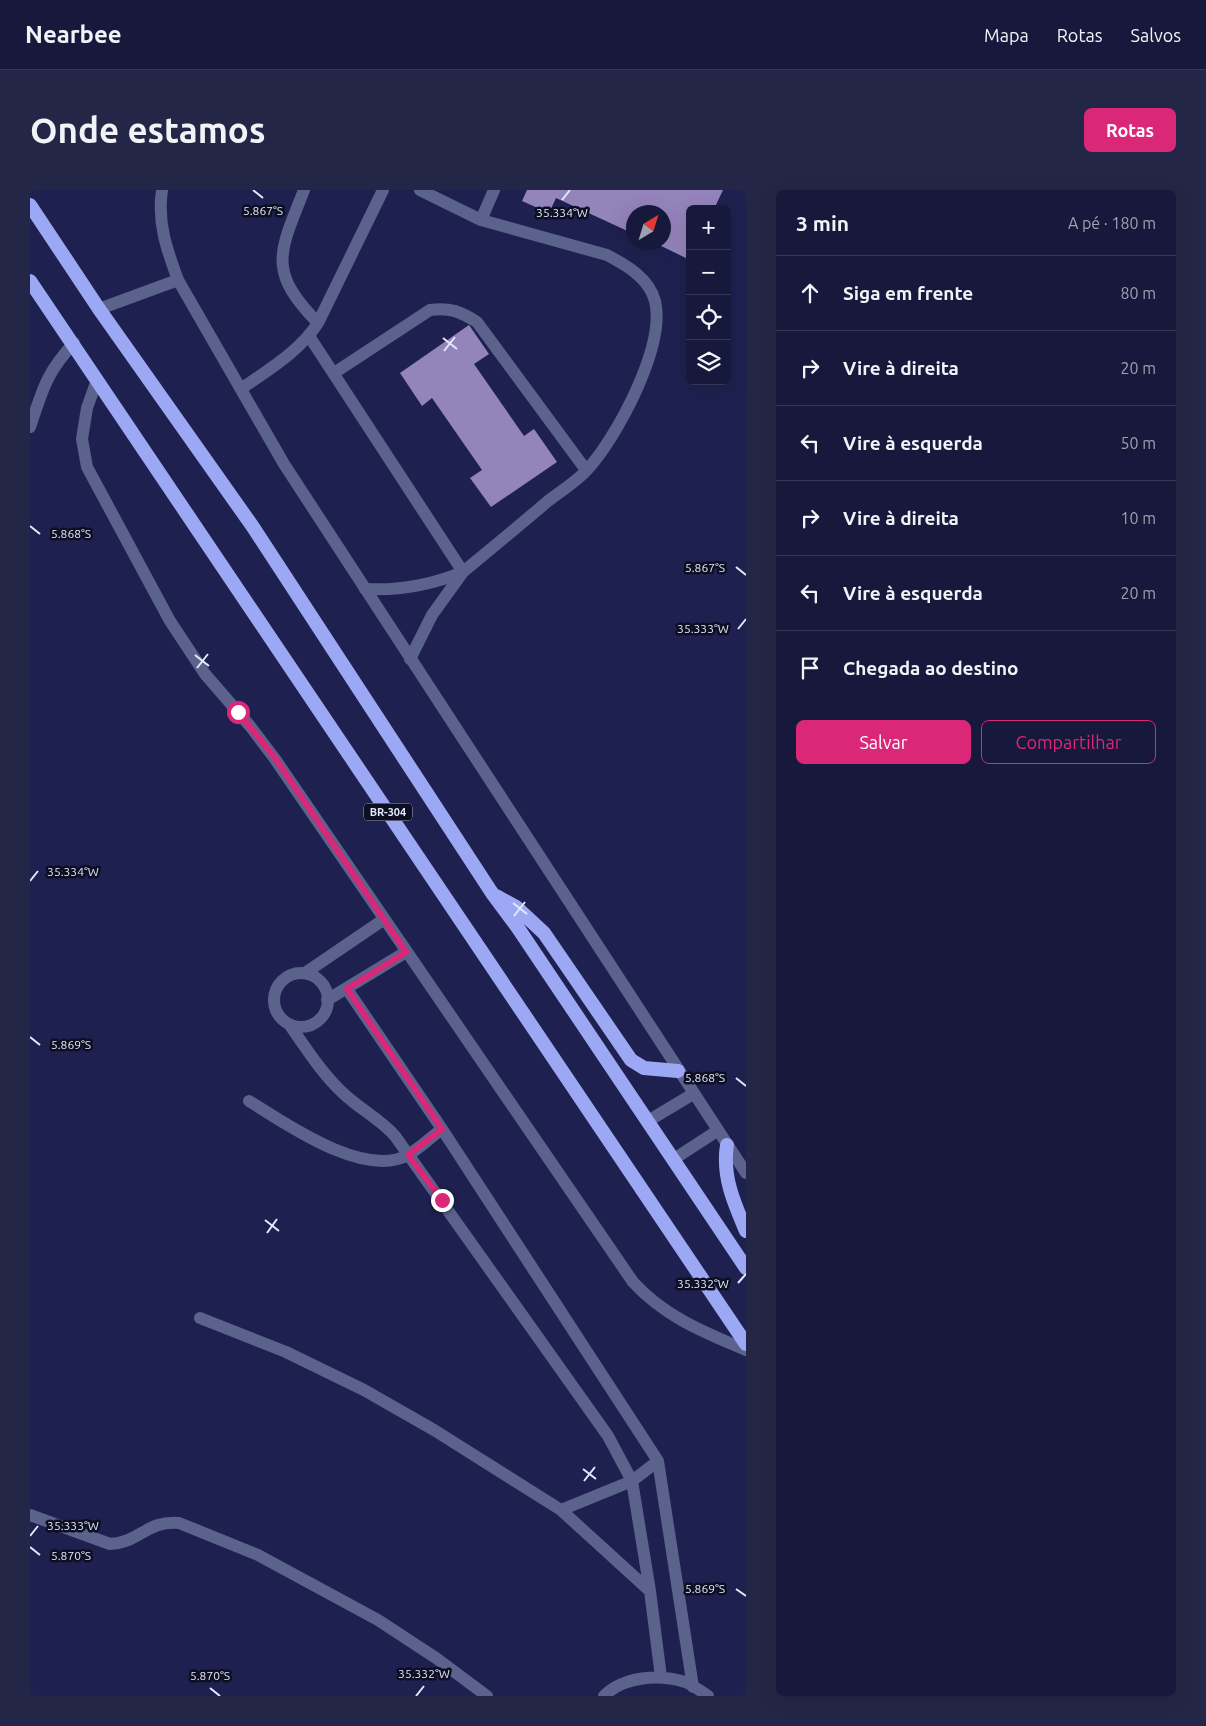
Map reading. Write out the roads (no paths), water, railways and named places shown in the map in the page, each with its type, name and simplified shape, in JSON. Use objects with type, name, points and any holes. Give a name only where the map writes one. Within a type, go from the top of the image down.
[{"type":"highway","name":"BR-304","points":[[30,205],[99,309],[253,527],[492,893],[518,928],[746,1268]]},
{"type":"highway","name":"BR-304","points":[[30,281],[74,343],[746,1344]]},
{"type":"highway","points":[[492,893],[516,907],[544,933],[631,1060],[644,1068],[678,1071]]},
{"type":"highway","points":[[727,1145],[726,1174],[730,1193],[746,1231]]},
{"type":"street","points":[[162,190],[160,205],[161,229],[178,280],[284,464],[692,1094],[746,1173]]},
{"type":"street","points":[[304,190],[283,245],[282,267],[290,288],[302,306],[318,323]]},
{"type":"street","points":[[241,389],[296,349],[310,336],[383,190]]},
{"type":"street","points":[[410,658],[432,615],[463,572],[586,470],[623,417],[652,348],[657,322],[655,300],[644,281],[626,265],[607,255],[481,220],[420,190]]},
{"type":"street","points":[[481,220],[494,190]]},
{"type":"street","points":[[99,309],[178,280]]},
{"type":"street","points":[[334,373],[430,310],[445,308],[461,312],[477,322],[586,470]]},
{"type":"street","points":[[310,336],[463,572]]},
{"type":"street","points":[[30,427],[46,379],[55,363],[74,343]]},
{"type":"street","points":[[98,380],[86,408],[82,439],[87,468],[170,620],[205,674],[275,758],[383,920],[634,1282],[652,1301],[671,1316],[691,1327],[746,1350]]},
{"type":"street","points":[[366,589],[412,588],[437,582],[463,572]]},
{"type":"street","points":[[383,920],[305,973],[290,975],[279,984],[275,990],[274,1005],[276,1012],[289,1024],[308,1052],[337,1087],[351,1100],[382,1122],[408,1155],[608,1436],[632,1481],[650,1591],[661,1677]]},
{"type":"street","points":[[328,1000],[406,952]]},
{"type":"street","points":[[289,1024],[301,1026],[315,1022],[325,1012],[328,1000],[326,990],[318,979],[305,973]]},
{"type":"street","points":[[347,989],[442,1129],[658,1461],[693,1687]]},
{"type":"street","points":[[648,1120],[692,1094]]},
{"type":"street","points":[[249,1101],[302,1132],[360,1159],[386,1160],[408,1155],[442,1129]]},
{"type":"street","points":[[674,1159],[718,1131]]},
{"type":"street","points":[[200,1318],[286,1352],[364,1390],[562,1510],[650,1591]]},
{"type":"street","points":[[562,1510],[632,1481],[658,1461]]},
{"type":"street","points":[[30,1516],[110,1544],[122,1544],[153,1525],[165,1522],[179,1523],[258,1555],[378,1620],[436,1658],[487,1696]]},
{"type":"street","points":[[604,1696],[633,1680],[661,1677],[693,1687],[708,1696]]}]
